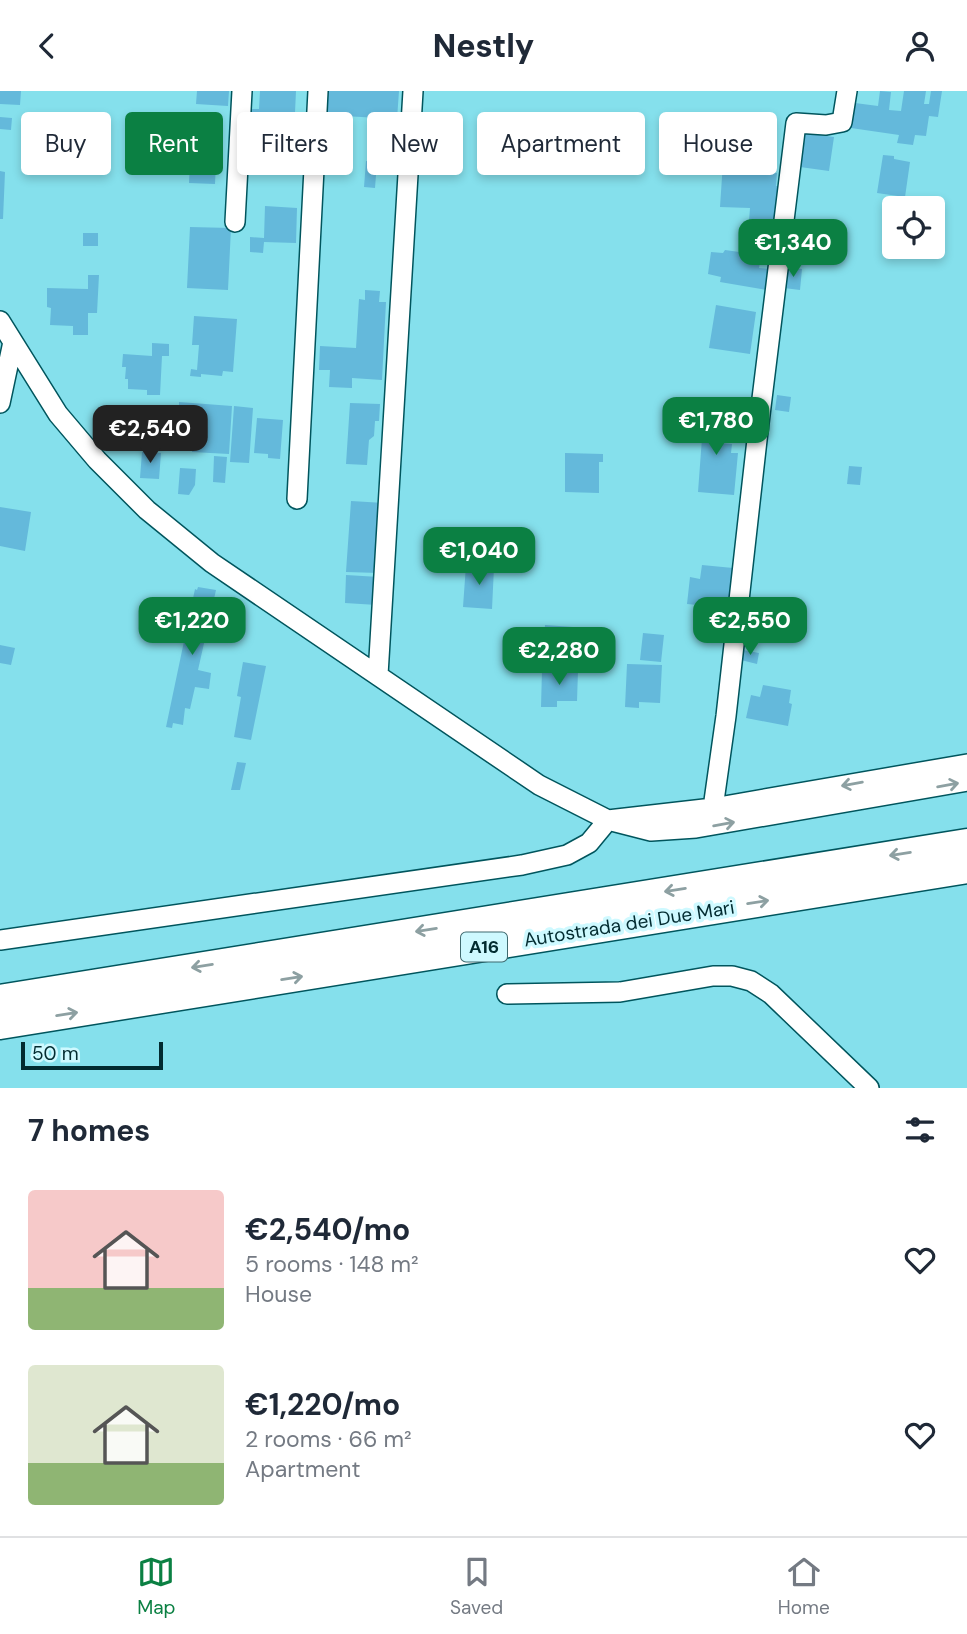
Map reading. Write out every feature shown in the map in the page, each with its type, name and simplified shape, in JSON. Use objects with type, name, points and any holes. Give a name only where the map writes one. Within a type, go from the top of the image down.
[{"type":"highway","name":"Autostrada dei Due Mari","points":[[0,999],[967,843]]},
{"type":"highway","name":"Autostrada dei Due Mari","points":[[0,1024],[967,869]]},
{"type":"street","points":[[235,222],[242,91]]},
{"type":"street","points":[[296,499],[318,91]]},
{"type":"street","points":[[378,675],[412,91]]},
{"type":"street","points":[[713,808],[796,123],[826,125],[842,122],[847,91]]},
{"type":"street","points":[[0,321],[58,414],[97,460],[146,510],[212,563],[539,785],[608,820],[651,831],[696,828],[967,781]]},
{"type":"street","points":[[0,403],[13,342]]},
{"type":"street","points":[[0,940],[522,865],[567,855],[589,843],[608,820],[713,808],[967,764]]},
{"type":"street","points":[[507,994],[620,992],[713,976],[732,976],[751,981],[771,994],[869,1088]]},
{"type":"building","points":[[0,91],[21,91],[20,105],[0,104]]},
{"type":"building","points":[[197,91],[229,91],[228,106],[196,104]]},
{"type":"building","points":[[260,91],[296,91],[295,112],[248,112],[248,109],[259,109]]},
{"type":"building","points":[[327,91],[399,91],[398,112],[367,112],[367,117],[353,117],[353,112],[326,112]]},
{"type":"building","points":[[880,91],[891,92],[889,110],[901,111],[904,91],[926,91],[924,104],[929,104],[931,91],[942,91],[938,117],[929,116],[926,136],[915,135],[913,145],[897,143],[899,135],[851,128],[855,103],[878,106]]},
{"type":"building","points":[[0,117],[12,118],[11,130],[0,129]]},
{"type":"building","points":[[804,133],[834,137],[829,171],[800,167]]},
{"type":"building","points":[[883,155],[910,162],[905,196],[877,193]]},
{"type":"building","points":[[367,161],[367,175],[376,175],[375,188],[364,187]]},
{"type":"building","points":[[0,171],[5,172],[3,219],[0,219]]},
{"type":"building","points":[[189,175],[215,175],[215,184],[189,183]]},
{"type":"building","points":[[722,175],[777,175],[776,222],[749,221],[750,208],[720,207]]},
{"type":"building","points":[[265,206],[297,208],[296,243],[264,242],[263,253],[250,252],[250,237],[264,238]]},
{"type":"building","points":[[190,227],[231,228],[228,290],[187,288]]},
{"type":"building","points":[[83,233],[98,233],[98,246],[83,246]]},
{"type":"building","points":[[725,250],[761,255],[759,268],[770,269],[767,290],[720,282],[721,277],[708,274],[711,252],[723,253]]},
{"type":"building","points":[[786,267],[802,269],[800,290],[784,288]]},
{"type":"building","points":[[88,275],[99,275],[97,313],[88,313],[88,335],[73,335],[73,326],[50,325],[51,308],[47,307],[47,288],[88,289]]},
{"type":"building","points":[[365,290],[380,291],[379,302],[386,302],[382,380],[352,378],[352,388],[329,387],[330,370],[319,370],[320,346],[356,348],[359,299],[365,300]]},
{"type":"building","points":[[716,305],[756,312],[750,354],[709,348]]},
{"type":"building","points":[[194,316],[237,319],[233,372],[223,371],[222,376],[190,376],[191,369],[197,370],[199,345],[192,345]]},
{"type":"building","points":[[152,343],[169,344],[169,356],[162,356],[160,395],[147,395],[147,390],[128,389],[126,367],[122,367],[123,354],[152,356]]},
{"type":"building","points":[[777,395],[791,397],[789,412],[775,410]]},
{"type":"building","points":[[179,402],[232,406],[229,454],[192,452],[194,417],[179,416]]},
{"type":"building","points":[[350,403],[380,404],[379,421],[375,421],[374,436],[369,440],[367,465],[346,464]]},
{"type":"building","points":[[234,406],[253,408],[249,463],[230,462]]},
{"type":"building","points":[[257,418],[283,420],[280,459],[268,458],[268,454],[254,453]]},
{"type":"building","points":[[688,421],[753,427],[752,434],[719,432],[718,443],[732,444],[731,453],[738,453],[734,495],[698,492],[702,438],[687,437]]},
{"type":"building","points":[[142,452],[161,453],[159,479],[140,478]]},
{"type":"building","points":[[565,453],[603,454],[603,462],[599,462],[599,493],[565,492]]},
{"type":"building","points":[[214,456],[227,457],[225,483],[213,482]]},
{"type":"building","points":[[849,466],[862,467],[860,485],[847,484]]},
{"type":"building","points":[[180,468],[196,469],[195,485],[189,495],[178,494]]},
{"type":"building","points":[[351,501],[384,503],[379,573],[346,572]]},
{"type":"building","points":[[0,507],[31,512],[25,551],[0,546]]},
{"type":"building","points":[[466,565],[494,567],[492,609],[463,607]]},
{"type":"building","points":[[702,565],[733,568],[729,608],[687,604],[690,577],[700,579]]},
{"type":"building","points":[[346,575],[379,577],[377,605],[345,603]]},
{"type":"building","points":[[198,587],[216,590],[198,670],[211,673],[209,689],[195,687],[190,709],[185,708],[183,725],[173,723],[172,728],[166,727],[195,589]]},
{"type":"building","points":[[545,625],[573,627],[572,643],[544,641]]},
{"type":"building","points":[[643,633],[664,635],[661,662],[640,660]]},
{"type":"building","points":[[543,644],[562,645],[562,660],[542,659]]},
{"type":"building","points":[[0,645],[15,648],[11,665],[0,663]]},
{"type":"building","points":[[743,650],[759,653],[757,664],[741,660]]},
{"type":"building","points":[[243,662],[266,666],[251,740],[234,737],[241,697],[237,696]]},
{"type":"building","points":[[627,664],[662,665],[660,703],[639,702],[639,708],[625,707]]},
{"type":"building","points":[[542,670],[578,671],[577,701],[557,701],[557,707],[541,707]]},
{"type":"building","points":[[763,685],[791,690],[789,703],[792,704],[788,726],[746,718],[751,695],[760,697]]},
{"type":"building","points":[[237,762],[246,763],[240,790],[231,790]]}]
